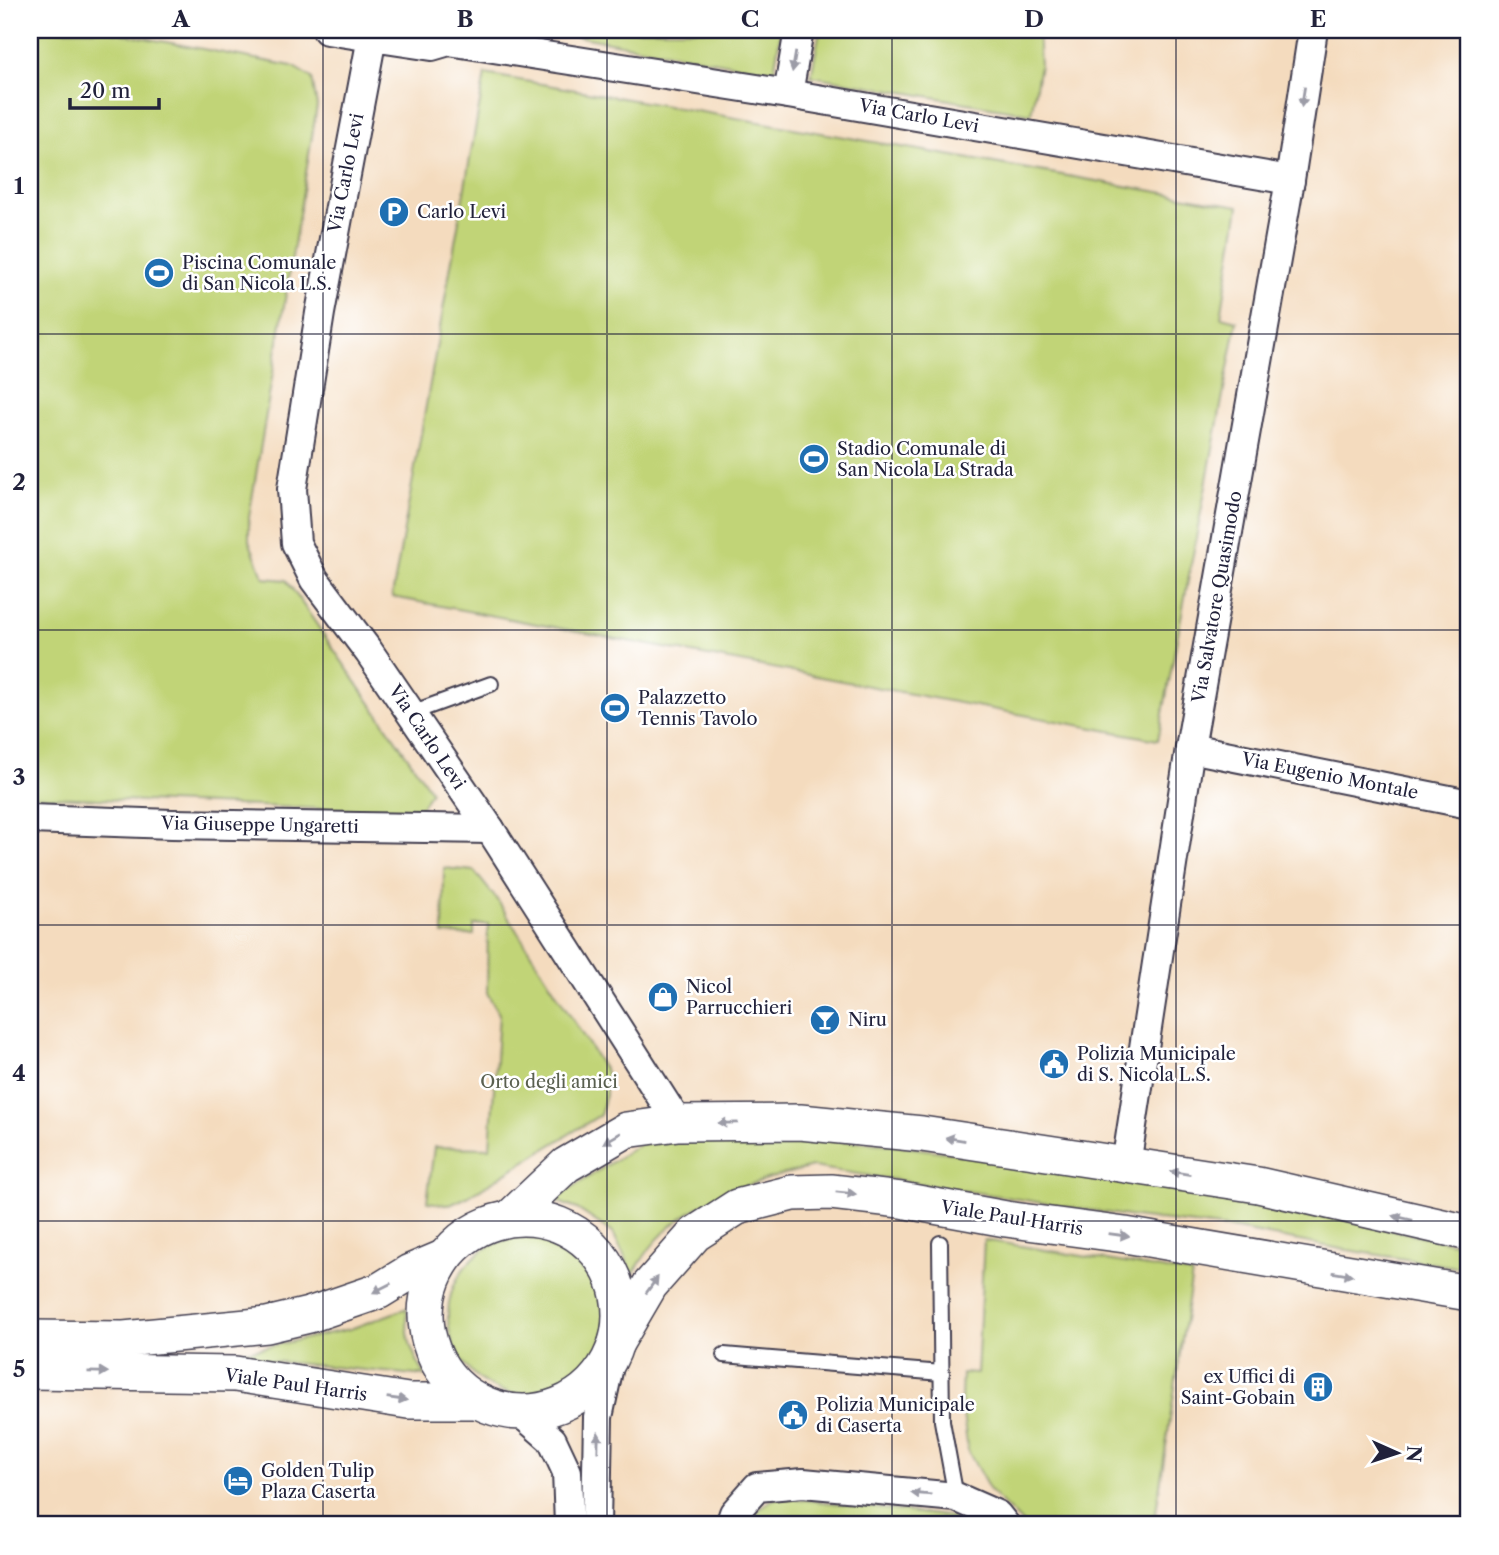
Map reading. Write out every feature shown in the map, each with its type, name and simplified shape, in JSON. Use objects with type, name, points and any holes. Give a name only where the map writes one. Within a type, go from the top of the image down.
[{"type":"street","points":[[327,30],[372,37]]},
{"type":"street","points":[[788,94],[799,30]]},
{"type":"street","name":"Via Salvatore Quasimodo","points":[[1126,1164],[1190,748],[1290,180],[1313,30]]},
{"type":"street","name":"Via Carlo Levi","points":[[678,1124],[489,829],[369,652],[314,579],[296,543],[292,489],[320,313],[372,37],[432,46],[450,36],[1290,180]]},
{"type":"street","name":"Via Eugenio Montale","points":[[1190,748],[1469,804]]},
{"type":"street","name":"Via Giuseppe Ungaretti","points":[[30,818],[172,824],[489,829]]},
{"type":"street","points":[[510,1218],[566,1165],[626,1130],[678,1124],[800,1122],[922,1134],[1258,1185],[1469,1233]]},
{"type":"street","name":"Viale Paul Harris","points":[[614,1350],[621,1316],[617,1288],[606,1263],[588,1241],[564,1226],[537,1218],[510,1218],[484,1225],[462,1239],[443,1258],[429,1288],[426,1321],[433,1353],[451,1380],[477,1401],[498,1409],[520,1412],[543,1410],[564,1404],[591,1384],[614,1350],[650,1285],[695,1234],[737,1207],[792,1194],[831,1192],[901,1199],[1006,1219],[1125,1235],[1319,1270],[1469,1293]]},
{"type":"street","name":"Viale Paul Harris","points":[[30,1338],[124,1339],[267,1325],[309,1315],[379,1291],[410,1272],[443,1258]]},
{"type":"street","points":[[596,1525],[598,1417],[614,1350]]},
{"type":"street","name":"Viale Paul Harris","points":[[30,1371],[236,1374],[408,1401],[477,1401]]},
{"type":"street","points":[[520,1412],[552,1440],[567,1472],[569,1525]]},
{"type":"street","points":[[730,1525],[734,1513],[757,1487],[803,1483],[956,1497],[997,1515],[1005,1525]]},
{"type":"lane","points":[[411,713],[491,684]]},
{"type":"lane","points":[[940,1244],[942,1421],[956,1497]]},
{"type":"lane","points":[[724,1354],[942,1373]]},
{"type":"green space","name":"Piscina Comunale di San Nicola L.S.","points":[[30,30],[103,30],[292,66],[312,78],[317,106],[249,517],[249,541],[264,578],[286,580],[431,791],[418,813],[30,796]]},
{"type":"green space","points":[[543,30],[781,30],[774,72]]},
{"type":"green space","points":[[820,30],[1038,30],[1040,65],[1031,114],[811,76]]},
{"type":"green space","name":"Stadio Comunale di San Nicola La Strada","points":[[485,74],[1239,206],[1221,317],[1237,321],[1158,740],[392,597]]},
{"type":"green space","name":"Orto degli amici","points":[[444,868],[474,871],[498,901],[606,1072],[606,1095],[600,1115],[450,1205],[427,1202],[434,1147],[490,1148],[499,1014],[487,993],[488,924],[474,925],[474,935],[443,934]]},
{"type":"green space","points":[[686,1130],[884,1144],[1167,1182],[1469,1246],[1469,1269],[1237,1229],[1134,1217],[813,1167],[747,1185],[704,1204],[667,1230],[651,1247],[633,1274],[613,1233],[577,1209],[553,1200],[648,1139]]},
{"type":"green space","points":[[527,1237],[557,1243],[583,1260],[600,1286],[606,1316],[600,1346],[583,1372],[557,1389],[527,1395],[497,1389],[471,1372],[454,1346],[448,1316],[454,1286],[471,1260],[497,1243]]},
{"type":"green space","points":[[984,1240],[1192,1274],[1154,1525],[1024,1525],[990,1491],[968,1451],[961,1399],[962,1373],[977,1374]]},
{"type":"green space","points":[[407,1308],[410,1344],[426,1376],[251,1359],[180,1357],[251,1350],[350,1329]]},
{"type":"green space","points":[[780,1497],[971,1519],[976,1525],[750,1525],[762,1507]]},
{"type":"place","name":"Carlo Levi","points":[[394,212]]},
{"type":"place","name":"Piscina Comunale di San Nicola L.S.","points":[[159,273]]},
{"type":"place","name":"Stadio Comunale di San Nicola La Strada","points":[[814,459]]},
{"type":"place","name":"Palazzetto Tennis Tavolo","points":[[615,708]]},
{"type":"place","name":"Nicol Parrucchieri","points":[[663,997]]},
{"type":"place","name":"Niru","points":[[825,1020]]},
{"type":"place","name":"Polizia Municipale di S. Nicola L.S.","points":[[1054,1064]]},
{"type":"place","name":"ex Uffici di Saint-Gobain","points":[[1318,1387]]},
{"type":"place","name":"Polizia Municipale di Caserta","points":[[793,1415]]},
{"type":"place","name":"Golden Tulip Plaza Caserta","points":[[238,1481]]}]
